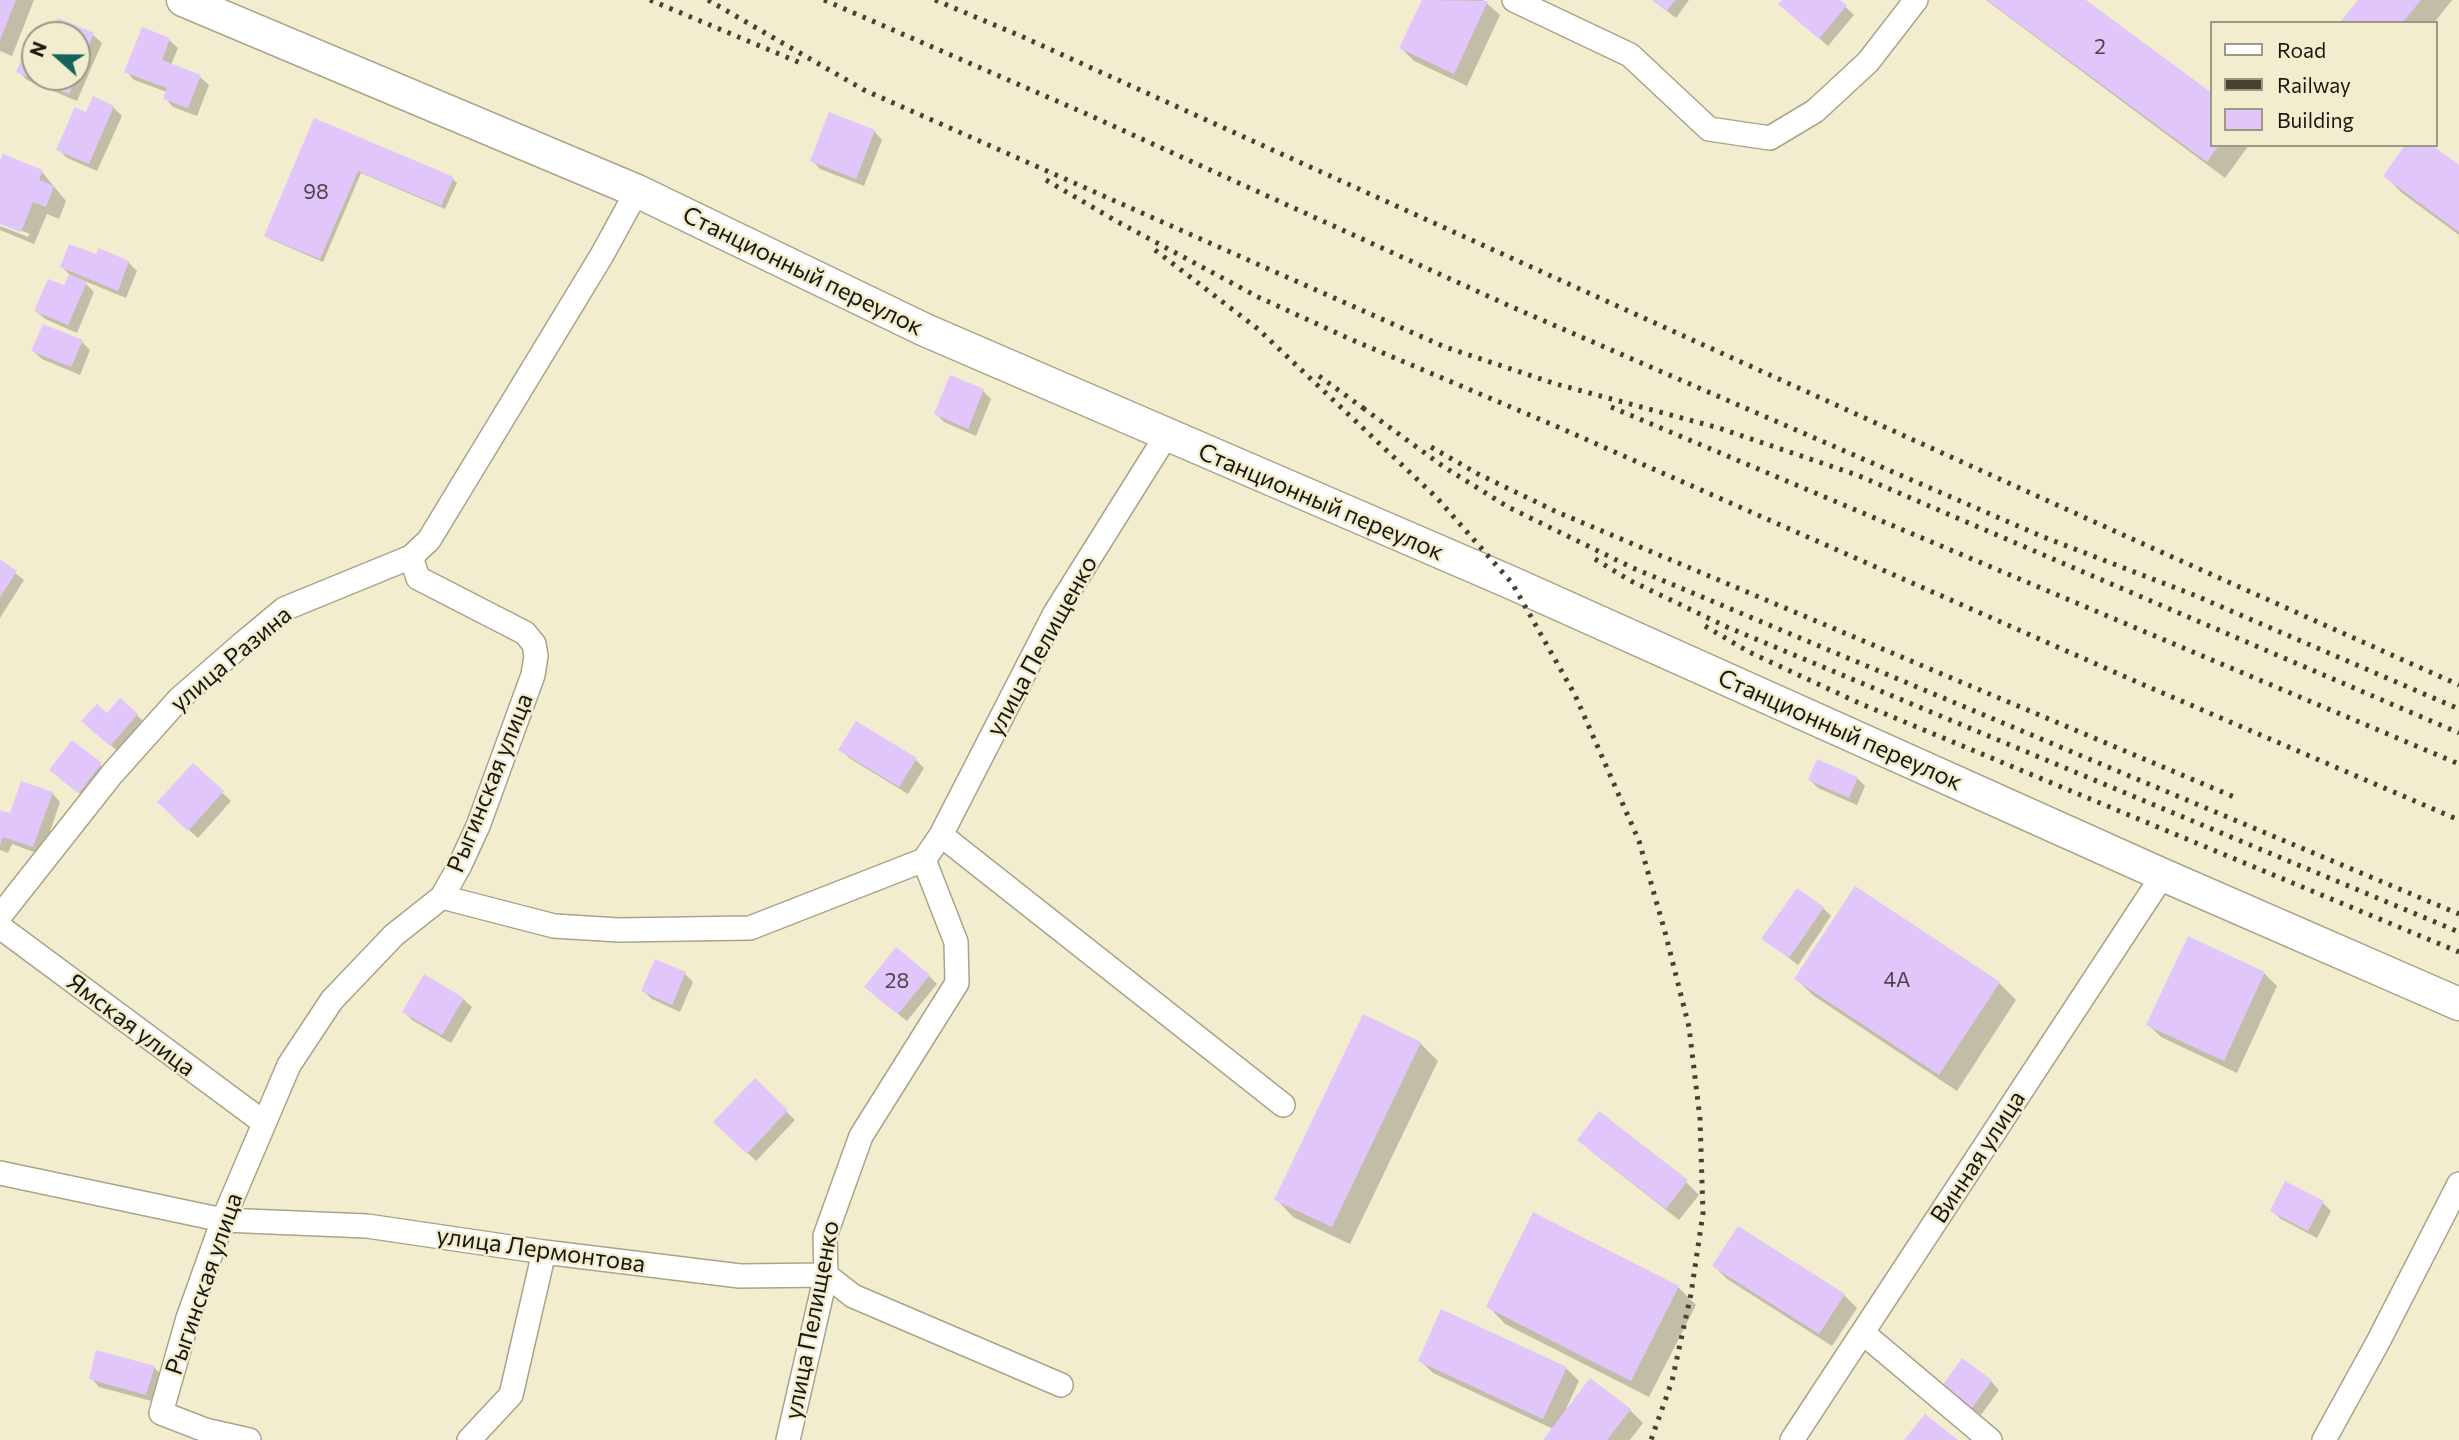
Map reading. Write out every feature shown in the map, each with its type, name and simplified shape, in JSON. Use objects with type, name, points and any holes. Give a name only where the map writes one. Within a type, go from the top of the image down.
[{"type":"main road","name":"Станционный переулок","points":[[183,0],[637,191],[925,330],[1513,583],[2163,875],[2459,1004]]},
{"type":"street","points":[[1514,0],[1630,55],[1709,130],[1770,138],[1815,111],[1868,62],[1916,0]]},
{"type":"street","name":"улица Разина","points":[[4,901],[171,708],[242,644],[284,609],[411,557],[429,540],[602,255],[637,191]]},
{"type":"street","name":"улица Пелищенко","points":[[788,1440],[826,1275],[825,1236],[861,1136],[957,984],[956,942],[924,860],[941,835],[1055,613],[1167,436]]},
{"type":"street","name":"Рыгинская улица","points":[[249,1440],[205,1430],[162,1413],[188,1318],[223,1220],[289,1065],[332,1000],[394,935],[442,897],[478,826],[533,675],[536,656],[534,644],[525,633],[418,578],[411,557]]},
{"type":"street","points":[[941,835],[1283,1105]]},
{"type":"street","points":[[442,897],[554,926],[690,931],[750,928],[924,860]]},
{"type":"street","name":"Винная улица","points":[[1792,1440],[2163,875]]},
{"type":"street","name":"Ямская улица","points":[[0,927],[263,1122]]},
{"type":"street","name":"улица Лермонтова","points":[[0,1173],[223,1220],[367,1226],[544,1252],[740,1276],[826,1275]]},
{"type":"street","points":[[2324,1440],[2459,1184]]},
{"type":"street","points":[[469,1440],[511,1395],[544,1252]]},
{"type":"street","points":[[826,1275],[853,1296],[1061,1384]]},
{"type":"street","points":[[1863,1333],[1990,1440]]},
{"type":"building","points":[[0,0],[16,0],[0,40]]},
{"type":"building","points":[[1422,0],[1488,1],[1454,74],[1399,48]]},
{"type":"building","points":[[1652,0],[1675,0],[1667,11]]},
{"type":"building","points":[[1782,0],[1840,0],[1847,5],[1819,39],[1778,4]]},
{"type":"building","points":[[1987,0],[2086,0],[2210,92],[2210,147],[2218,147],[2207,162]]},
{"type":"building","points":[[2358,0],[2421,0],[2404,21],[2341,21]]},
{"type":"building","points":[[142,27],[170,38],[162,60],[201,75],[188,108],[163,99],[167,88],[124,72]]},
{"type":"building","points":[[21,60],[21,74],[16,72]]},
{"type":"building","points":[[93,96],[114,106],[89,164],[56,150],[75,107],[86,112]]},
{"type":"building","points":[[829,112],[875,130],[856,179],[810,161]]},
{"type":"building","points":[[314,118],[454,177],[441,206],[358,171],[320,259],[264,236]]},
{"type":"building","points":[[2404,147],[2435,147],[2459,165],[2459,232],[2383,176]]},
{"type":"building","points":[[3,154],[43,170],[39,180],[54,186],[46,207],[33,202],[21,232],[0,224],[0,161]]},
{"type":"building","points":[[69,244],[96,254],[99,248],[129,261],[118,291],[60,267]]},
{"type":"building","points":[[69,274],[87,282],[68,325],[34,311],[48,279],[64,285]]},
{"type":"building","points":[[43,324],[83,340],[71,367],[31,351]]},
{"type":"building","points":[[950,375],[984,389],[968,429],[934,414]]},
{"type":"building","points":[[0,559],[17,571],[0,597]]},
{"type":"building","points":[[120,698],[138,714],[110,746],[81,721],[97,704],[107,713]]},
{"type":"building","points":[[856,721],[917,758],[899,787],[838,750]]},
{"type":"building","points":[[72,740],[102,763],[79,793],[49,770]]},
{"type":"building","points":[[1817,759],[1858,777],[1849,798],[1808,780]]},
{"type":"building","points":[[193,763],[224,791],[188,831],[157,802]]},
{"type":"building","points":[[21,781],[53,792],[33,847],[3,837],[0,845],[0,810],[10,813]]},
{"type":"building","points":[[1855,886],[2000,982],[1939,1075],[1794,979]]},
{"type":"building","points":[[1797,888],[1824,907],[1789,958],[1761,939]]},
{"type":"building","points":[[2188,936],[2265,972],[2224,1061],[2146,1025]]},
{"type":"building","points":[[896,947],[930,975],[898,1014],[864,987]]},
{"type":"building","points":[[655,959],[686,972],[672,1005],[641,991]]},
{"type":"building","points":[[424,974],[464,998],[442,1035],[402,1012]]},
{"type":"building","points":[[1363,1014],[1421,1042],[1332,1227],[1274,1200]]},
{"type":"building","points":[[755,1078],[788,1110],[747,1154],[713,1122]]},
{"type":"building","points":[[1599,1111],[1688,1180],[1666,1209],[1577,1140]]},
{"type":"building","points":[[2285,1181],[2324,1201],[2308,1231],[2270,1211]]},
{"type":"building","points":[[1533,1212],[1679,1286],[1631,1381],[1486,1307]]},
{"type":"building","points":[[1738,1226],[1845,1294],[1819,1334],[1712,1266]]},
{"type":"building","points":[[1441,1309],[1567,1367],[1543,1419],[1418,1361]]},
{"type":"building","points":[[96,1350],[155,1366],[146,1395],[89,1379]]},
{"type":"building","points":[[1962,1358],[1992,1380],[1972,1408],[1942,1386]]},
{"type":"building","points":[[1590,1378],[1631,1409],[1607,1440],[1543,1440]]},
{"type":"building","points":[[1925,1414],[1958,1440],[1904,1440]]},
{"type":"railway","points":[[650,0],[803,64]]},
{"type":"railway","points":[[708,0],[864,90],[1445,347],[1556,384],[1719,428],[1857,475],[2459,733]]},
{"type":"railway","points":[[824,0],[1089,115],[1512,307],[2041,536],[2194,595],[2459,709]]},
{"type":"railway","points":[[935,0],[1023,37],[2459,685]]},
{"type":"railway","points":[[1046,180],[1258,297],[1350,339],[2459,820]]},
{"type":"railway","points":[[1155,250],[1258,329],[1437,498],[1512,583],[1575,695],[1639,841],[1689,1027],[1700,1119],[1703,1213],[1691,1294],[1672,1381],[1651,1440]]},
{"type":"railway","points":[[1319,376],[1370,413]]},
{"type":"railway","points":[[1611,407],[2459,764]]},
{"type":"railway","points":[[1363,408],[1444,467],[1508,507],[1633,568],[2459,914]]},
{"type":"railway","points":[[1431,447],[1478,474],[1557,512],[2239,799]]},
{"type":"railway","points":[[1595,559],[1629,580],[1727,627],[2459,932]]},
{"type":"railway","points":[[1705,626],[1749,652],[1859,703],[2459,952]]}]
